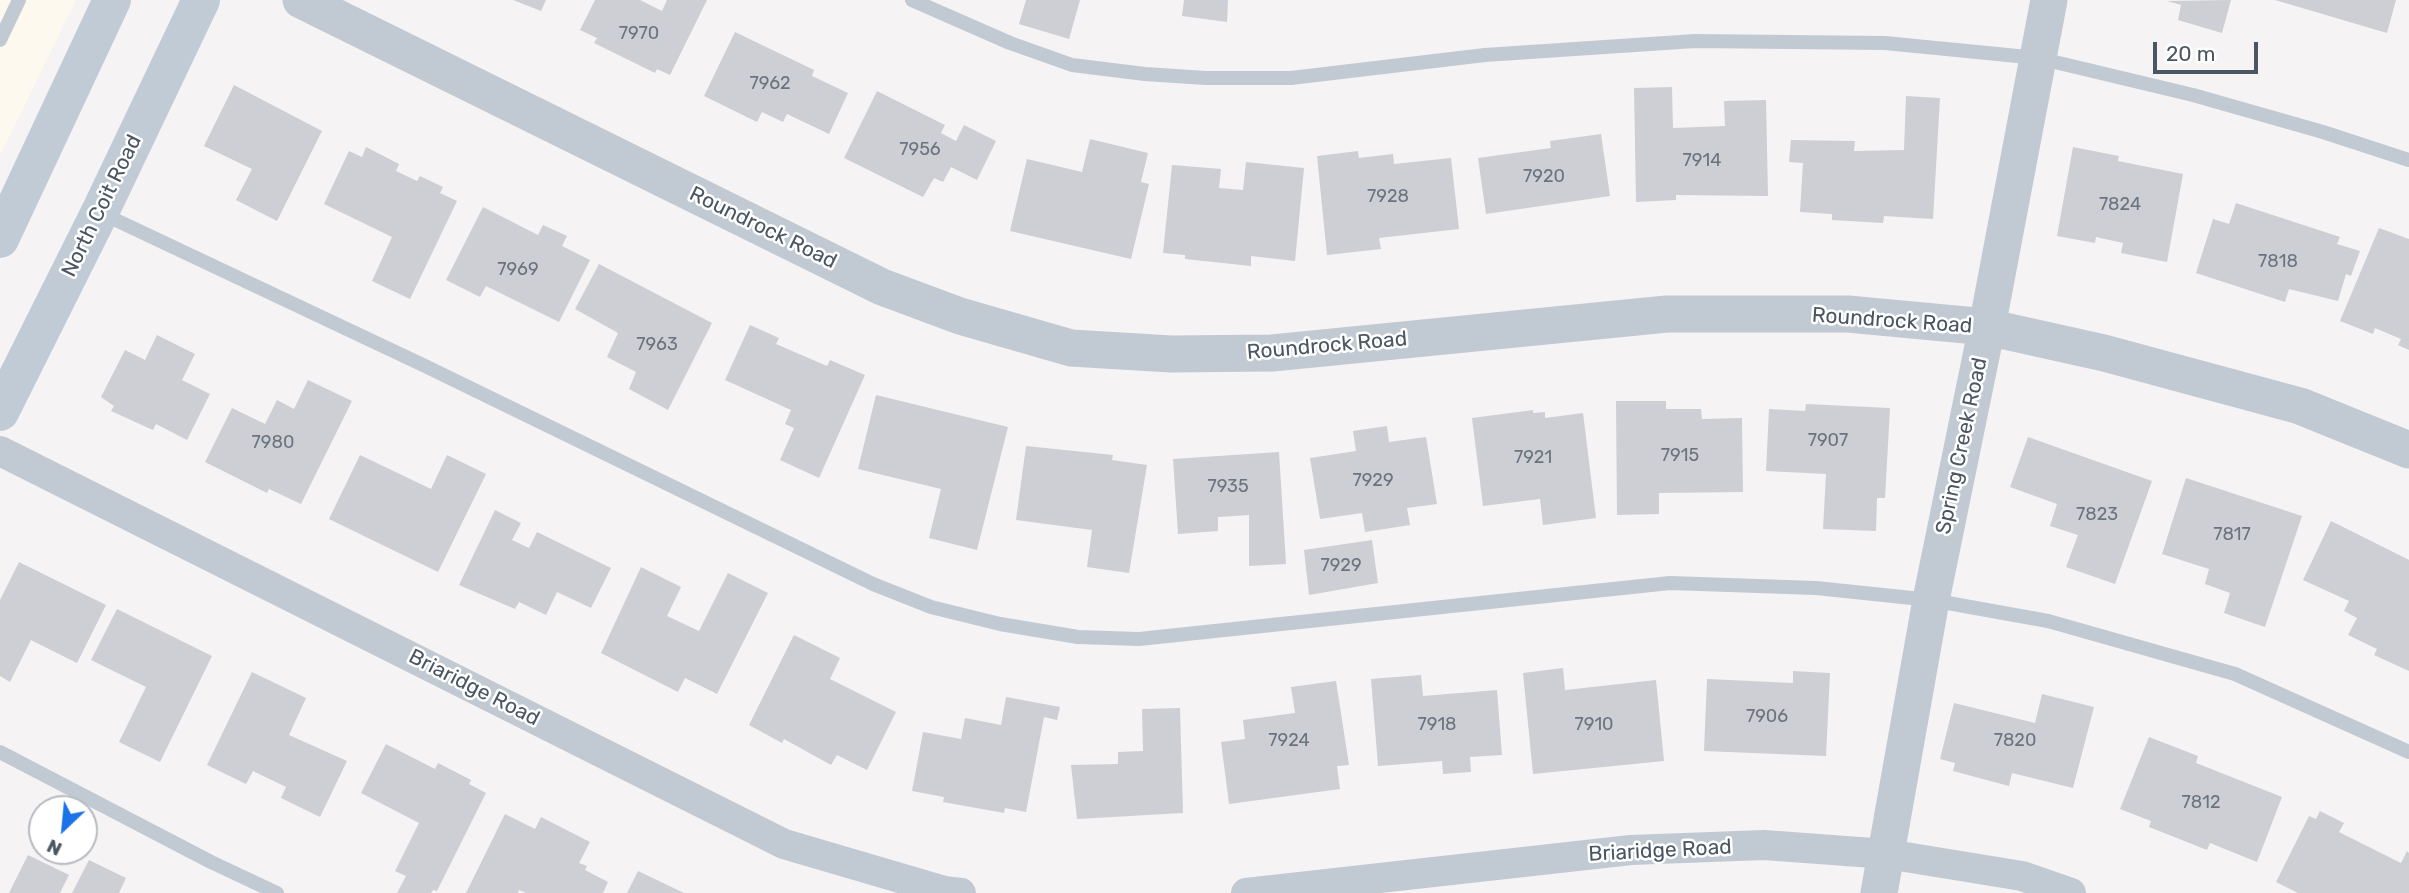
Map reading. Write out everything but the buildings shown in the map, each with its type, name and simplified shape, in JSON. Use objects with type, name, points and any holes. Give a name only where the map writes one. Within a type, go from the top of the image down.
[{"type":"main road","points":[[0,239],[113,0]]},
{"type":"main road","name":"North Coit Road","points":[[0,412],[100,212],[201,0]]},
{"type":"street","name":"Roundrock Road","points":[[301,0],[882,286],[960,316],[1072,348],[1171,354],[1272,353],[1667,314],[1848,314],[1987,327],[2104,353],[2300,405],[2409,450]]},
{"type":"street","name":"Spring Creek Road","points":[[1879,893],[1931,600],[1987,327],[2049,0]]},
{"type":"street","name":"Briaridge Road","points":[[0,451],[784,844],[944,891],[961,893]]},
{"type":"street","name":"Briaridge Road","points":[[1246,893],[1631,850],[1765,845],[1887,853],[2022,876],[2071,893]]},
{"type":"lane","points":[[0,40],[19,0]]},
{"type":"lane","points":[[912,0],[1010,43],[1072,65],[1206,78],[1292,78],[1485,55],[1695,41],[1885,43],[2038,58],[2193,95],[2409,160]]},
{"type":"lane","points":[[100,212],[423,365],[873,584],[931,607],[1000,624],[1077,637],[1139,639],[1670,583],[1816,588],[1931,600],[2048,621],[2235,674],[2409,752]]},
{"type":"lane","points":[[0,752],[211,862],[277,893]]},
{"type":"shaded area","points":[[0,0],[76,0],[0,155]]}]
